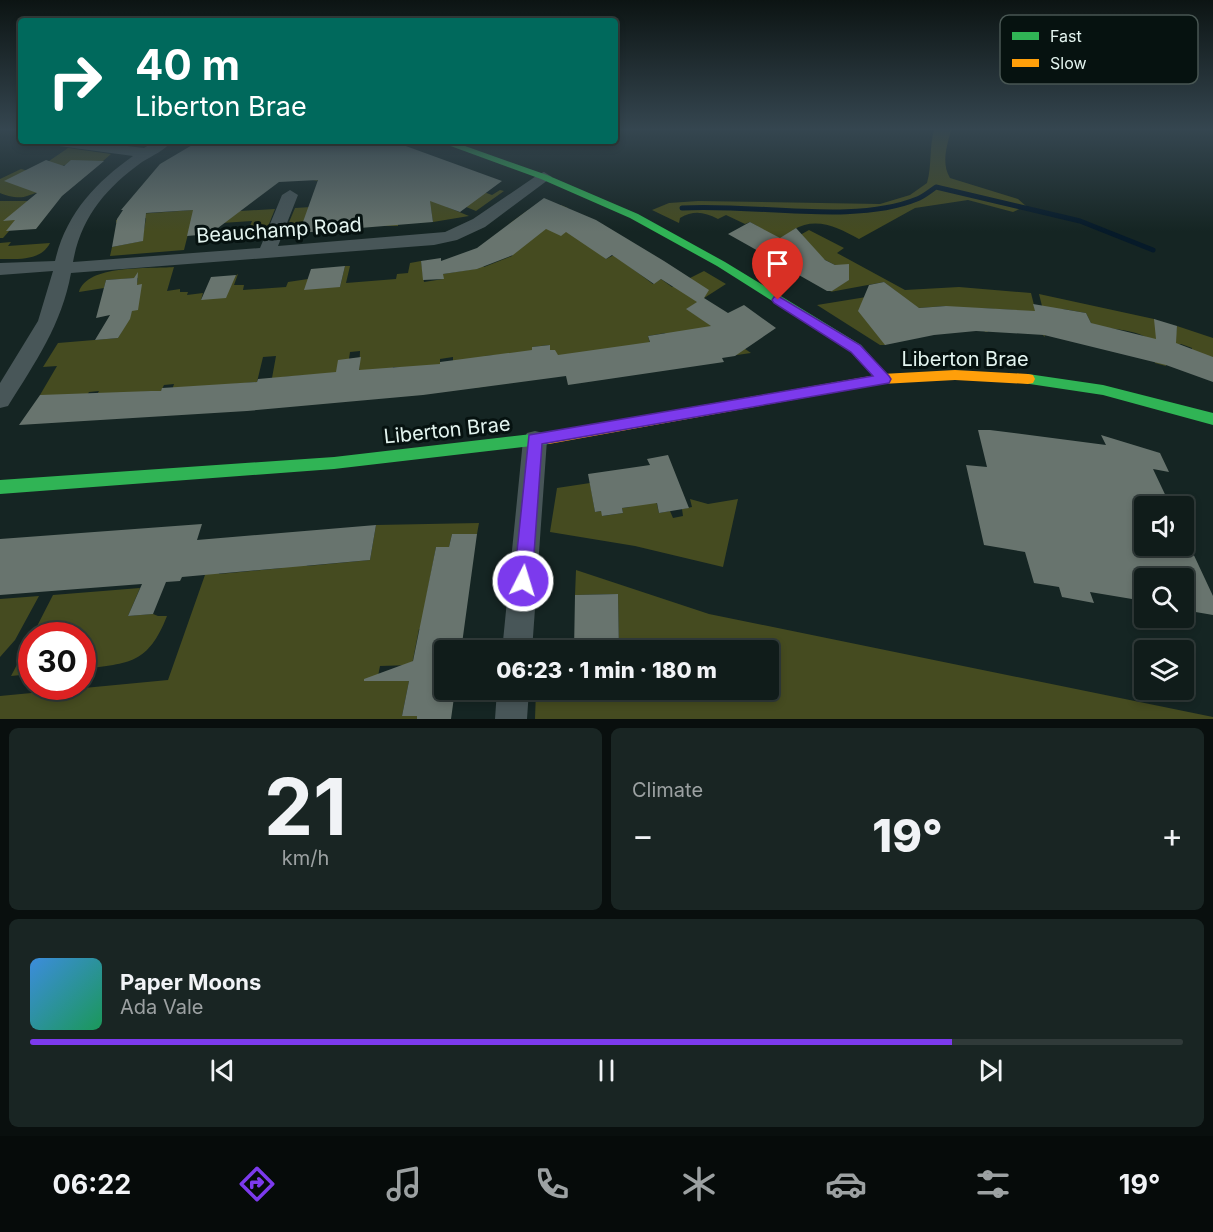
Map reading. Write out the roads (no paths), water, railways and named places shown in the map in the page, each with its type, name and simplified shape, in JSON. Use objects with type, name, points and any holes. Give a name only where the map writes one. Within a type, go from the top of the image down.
[{"type":"main road","points":[[506,164],[544,177],[634,216],[721,264],[856,348],[884,379]]},
{"type":"main road","name":"Liberton Brae","points":[[0,488],[232,472],[535,440],[884,379],[914,376],[950,375],[1044,379],[1112,391],[1213,419]]},
{"type":"street","points":[[0,400],[46,325],[64,268],[73,228],[109,183],[134,164]]},
{"type":"street","name":"Beauchamp Road","points":[[0,268],[50,265],[64,268],[417,243],[451,236],[479,223],[544,177]]},
{"type":"street","points":[[267,252],[290,195]]},
{"type":"street","points":[[518,640],[535,440]]},
{"type":"street","points":[[511,719],[512,700]]},
{"type":"waterway","points":[[682,208],[864,211],[892,207],[917,199],[936,187],[1080,221],[1153,250]]}]
